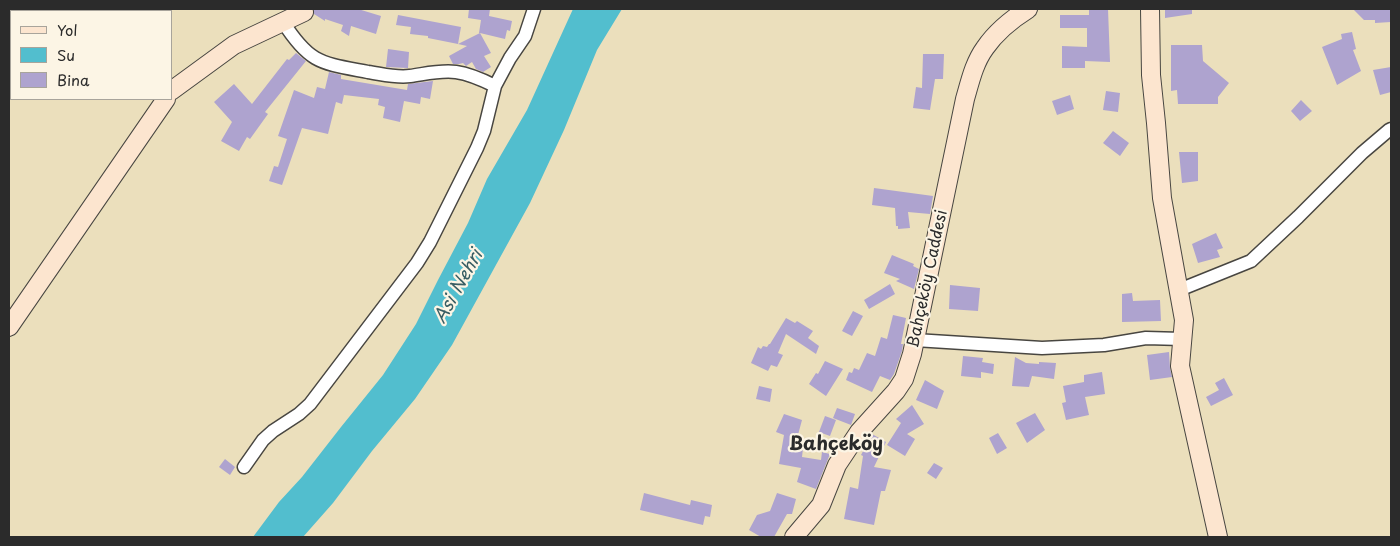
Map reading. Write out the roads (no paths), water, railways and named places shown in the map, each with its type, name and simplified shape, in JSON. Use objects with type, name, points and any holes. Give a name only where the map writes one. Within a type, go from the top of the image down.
[{"type":"street","points":[[244,467],[263,440],[273,430],[299,414],[310,404],[417,263],[430,242],[477,148],[484,131],[495,86],[510,58],[525,36],[534,9]]},
{"type":"street","name":"Bahçeköy Caddesi","points":[[794,537],[821,505],[838,465],[859,432],[896,391],[904,379],[912,354],[965,99],[973,71],[984,49],[999,32],[1028,9]]},
{"type":"street","points":[[1150,9],[1151,75],[1162,198],[1184,320],[1180,366],[1218,537]]},
{"type":"street","points":[[172,90],[234,45],[304,11]]},
{"type":"street","points":[[284,22],[294,39],[304,50],[317,60],[330,65],[396,76],[410,76],[440,71],[456,72],[495,86]]},
{"type":"street","points":[[9,327],[165,100]]},
{"type":"street","points":[[1179,290],[1252,261],[1362,152],[1391,129]]},
{"type":"street","points":[[915,340],[1042,348],[1104,345],[1146,338],[1182,339]]},
{"type":"water","name":"Asi Nehri","points":[[573,9],[622,9],[597,50],[564,130],[530,203],[452,345],[415,399],[372,451],[333,503],[303,537],[253,537],[279,502],[302,477],[383,375],[416,324],[468,223],[487,179],[527,110]]},
{"type":"district","name":"Bahçeköy","points":[[836,445]]}]
